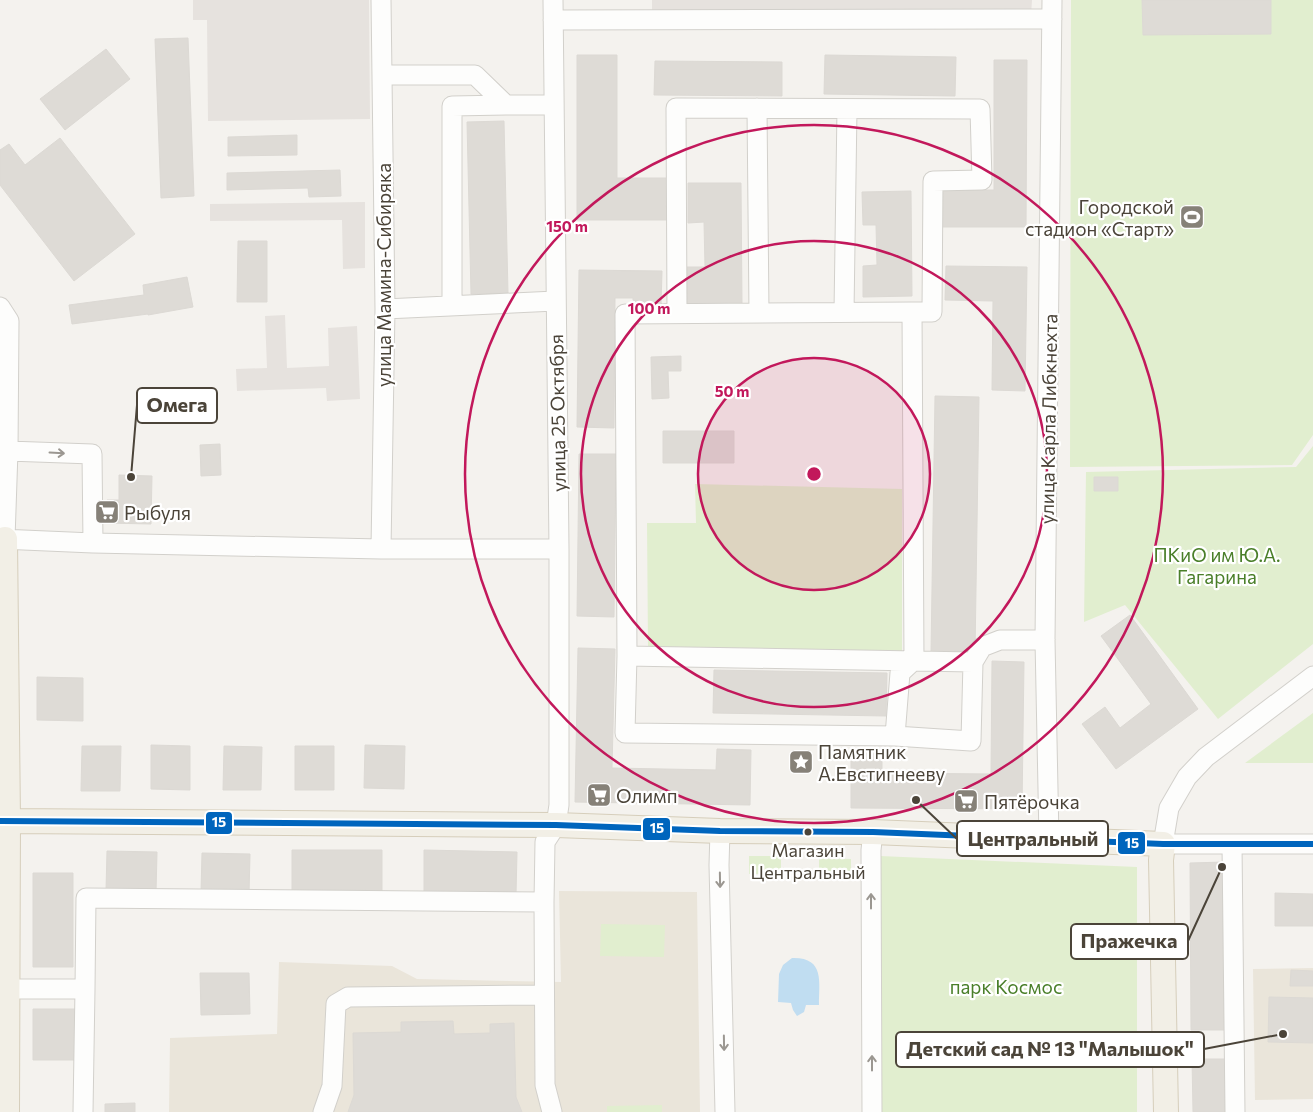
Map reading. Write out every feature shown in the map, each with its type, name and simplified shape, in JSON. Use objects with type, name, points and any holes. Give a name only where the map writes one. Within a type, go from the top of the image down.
[{"type":"main road","points":[[2,539],[7,1112]]},
{"type":"main road","points":[[4,821],[556,825],[720,831],[873,832],[1163,844],[1161,860],[1166,1112]]},
{"type":"street","name":"улица Мамина-Сибиряка","points":[[381,0],[385,309],[381,549]]},
{"type":"street","name":"улица 25 Октября","points":[[553,0],[559,549],[559,805],[556,825]]},
{"type":"street","points":[[553,20],[1052,9]]},
{"type":"street","name":"улица Карла Либкнехта","points":[[1049,839],[1045,640],[1052,9]]},
{"type":"street","points":[[382,75],[475,75],[506,105]]},
{"type":"street","points":[[452,306],[452,106],[553,105]]},
{"type":"street","points":[[677,313],[676,108],[980,109],[982,180],[933,181],[932,312],[625,314],[626,733],[895,736],[971,741],[973,662],[982,647],[1000,640],[1045,640]]},
{"type":"street","points":[[757,108],[759,312]]},
{"type":"street","points":[[844,312],[847,109]]},
{"type":"street","points":[[385,309],[555,301]]},
{"type":"street","points":[[0,307],[9,321],[8,451],[2,539],[93,543],[381,549],[559,549]]},
{"type":"street","points":[[895,736],[900,673],[914,660],[912,312]]},
{"type":"street","points":[[8,451],[92,454],[93,543]]},
{"type":"street","points":[[627,656],[973,662]]},
{"type":"street","points":[[1313,676],[1206,757],[1187,778],[1169,808],[1163,844],[1313,844]]},
{"type":"street","points":[[552,1112],[544,1085],[544,902],[545,842],[556,825]]},
{"type":"street","points":[[720,831],[725,1112]]},
{"type":"street","points":[[872,1112],[871,850],[873,832]]},
{"type":"street","points":[[1232,845],[1235,1112]]},
{"type":"street","points":[[83,1112],[86,898],[544,902]]},
{"type":"street","points":[[5,1003],[85,989]]},
{"type":"street","points":[[323,1112],[332,1086],[336,1004],[348,997],[543,995]]},
{"type":"shaded area","points":[[193,0],[369,0],[370,119],[208,121],[207,20],[193,20]]},
{"type":"shaded area","points":[[652,0],[1032,0],[1031,15],[652,10]]},
{"type":"shaded area","points":[[365,202],[365,268],[343,269],[342,220],[210,221],[210,204]]},
{"type":"shaded area","points":[[285,315],[287,368],[329,366],[328,328],[357,326],[360,399],[327,401],[326,388],[237,391],[236,369],[267,368],[265,316]]},
{"type":"shaded area","points":[[559,891],[697,892],[700,1112],[169,1112],[170,1038],[277,1034],[279,962],[392,966],[417,979],[561,982]]},
{"type":"shaded area","points":[[1313,968],[1313,1099],[1255,1100],[1253,969]]},
{"type":"green space","name":"Городской стадион «Старт»","points":[[1071,0],[1313,0],[1313,435],[1292,465],[1070,467]]},
{"type":"green space","name":"ПКиО им Ю.А. Гагарина","points":[[1313,446],[1313,644],[1218,719],[1125,605],[1084,622],[1086,472],[1296,467]]},
{"type":"green space","points":[[695,484],[902,489],[902,653],[648,647],[647,523],[696,523]]},
{"type":"green space","points":[[1313,713],[1313,763],[1245,763]]},
{"type":"green space","points":[[749,856],[781,856],[781,874],[749,874]]},
{"type":"green space","name":"парк Космос","points":[[880,856],[1137,867],[1137,1112],[880,1112]]},
{"type":"green space","points":[[819,858],[851,859],[851,878],[819,877]]},
{"type":"green space","points":[[601,924],[665,925],[664,957],[600,956]]},
{"type":"green space","points":[[662,1105],[662,1112],[607,1112],[607,1106]]},
{"type":"water","points":[[792,958],[803,959],[815,966],[819,980],[819,1005],[806,1005],[804,1012],[797,1016],[791,1003],[778,1002],[779,974],[783,965]]},
{"type":"building","points":[[1142,0],[1271,0],[1271,34],[1143,35]]},
{"type":"building","points":[[188,38],[194,196],[161,198],[155,39]]},
{"type":"building","points":[[106,49],[130,79],[65,130],[40,99]]},
{"type":"building","points":[[577,55],[617,55],[617,178],[667,178],[667,220],[577,220]]},
{"type":"building","points":[[825,55],[956,57],[955,96],[824,94]]},
{"type":"building","points":[[994,60],[1027,60],[1026,227],[939,227],[939,190],[994,190]]},
{"type":"building","points":[[655,61],[782,62],[782,96],[654,95]]},
{"type":"building","points":[[504,121],[508,293],[471,294],[467,122]]},
{"type":"building","points":[[297,135],[297,155],[228,156],[228,137]]},
{"type":"building","points":[[60,138],[135,234],[74,281],[0,185],[0,150],[9,144],[25,165]]},
{"type":"building","points":[[340,170],[341,196],[309,197],[308,188],[227,190],[227,173]]},
{"type":"building","points":[[688,183],[741,183],[742,304],[687,305],[687,267],[705,267],[704,222],[688,223]]},
{"type":"building","points":[[911,191],[912,296],[863,297],[863,266],[877,265],[876,225],[863,225],[862,192]]},
{"type":"building","points":[[238,241],[267,241],[267,302],[237,302]]},
{"type":"building","points":[[946,266],[1027,267],[1025,391],[992,390],[993,301],[945,300]]},
{"type":"building","points":[[579,270],[662,271],[661,305],[633,305],[633,298],[615,298],[614,428],[577,427]]},
{"type":"building","points":[[187,277],[193,307],[148,315],[72,324],[69,305],[144,295],[143,285]]},
{"type":"building","points":[[681,356],[681,371],[668,371],[669,398],[652,399],[651,357]]},
{"type":"building","points":[[935,396],[979,397],[975,653],[931,652]]},
{"type":"building","points":[[663,431],[734,431],[734,463],[663,463]]},
{"type":"building","points":[[220,444],[221,475],[201,476],[200,445]]},
{"type":"building","points":[[579,454],[616,454],[614,617],[577,616]]},
{"type":"building","points":[[119,475],[152,476],[151,524],[106,523],[107,500],[119,500]]},
{"type":"building","points":[[1094,477],[1118,477],[1118,491],[1094,491]]},
{"type":"building","points":[[1130,615],[1198,709],[1116,769],[1082,724],[1105,707],[1120,728],[1151,704],[1101,636]]},
{"type":"building","points":[[578,648],[615,649],[612,768],[716,770],[717,749],[751,750],[750,805],[575,802]]},
{"type":"building","points":[[992,661],[1024,662],[1022,809],[851,808],[851,750],[882,750],[882,773],[991,774]]},
{"type":"building","points":[[714,670],[887,673],[886,716],[713,713]]},
{"type":"building","points":[[37,677],[83,678],[83,721],[37,720]]},
{"type":"building","points":[[151,745],[190,746],[190,790],[151,789]]},
{"type":"building","points":[[365,745],[405,746],[404,789],[364,788]]},
{"type":"building","points":[[82,746],[121,746],[120,791],[81,791]]},
{"type":"building","points":[[224,746],[262,747],[261,790],[223,790]]},
{"type":"building","points":[[295,746],[334,746],[334,790],[295,790]]},
{"type":"building","points":[[292,850],[382,850],[382,892],[292,892]]},
{"type":"building","points":[[424,850],[517,852],[516,894],[424,893]]},
{"type":"building","points":[[107,851],[157,852],[156,892],[106,891]]},
{"type":"building","points":[[202,853],[250,854],[249,894],[201,893]]},
{"type":"building","points":[[1225,862],[1226,1030],[1191,1030],[1190,863]]},
{"type":"building","points":[[33,873],[73,873],[73,967],[33,967]]},
{"type":"building","points":[[1275,893],[1313,894],[1313,926],[1275,926]]},
{"type":"building","points":[[1291,970],[1313,971],[1313,986],[1290,986]]},
{"type":"building","points":[[200,973],[249,973],[250,1014],[201,1015]]},
{"type":"building","points":[[1269,997],[1313,998],[1313,1043],[1268,1042]]},
{"type":"building","points":[[33,1009],[76,1009],[76,1060],[33,1060]]},
{"type":"building","points":[[453,1021],[454,1034],[490,1033],[490,1024],[514,1023],[516,1097],[522,1112],[348,1112],[354,1095],[353,1033],[401,1032],[401,1022]]},
{"type":"building","points":[[1192,1059],[1226,1059],[1227,1112],[1193,1112]]},
{"type":"building","points":[[135,1103],[135,1112],[105,1112],[105,1104]]},
{"type":"transit line","name":"15","points":[[0,821],[556,825],[720,831],[873,832],[1163,844],[1313,844]]},
{"type":"place","name":"Городской стадион «Старт»","points":[[1192,217]]},
{"type":"place","name":"Омега","points":[[131,477]]},
{"type":"place","name":"Рыбуля","points":[[107,512]]},
{"type":"place","name":"Памятник А.Евстигнееву","points":[[801,762]]},
{"type":"place","name":"Олимп","points":[[599,795]]},
{"type":"place","name":"Центральный","points":[[916,800]]},
{"type":"place","name":"Пятёрочка","points":[[966,801]]},
{"type":"place","name":"Магазин Центральный","points":[[808,832]]},
{"type":"place","name":"Пражечка","points":[[1222,867]]},
{"type":"place","name":"Детский сад № 13 \"Малышок\"","points":[[1283,1034]]}]
